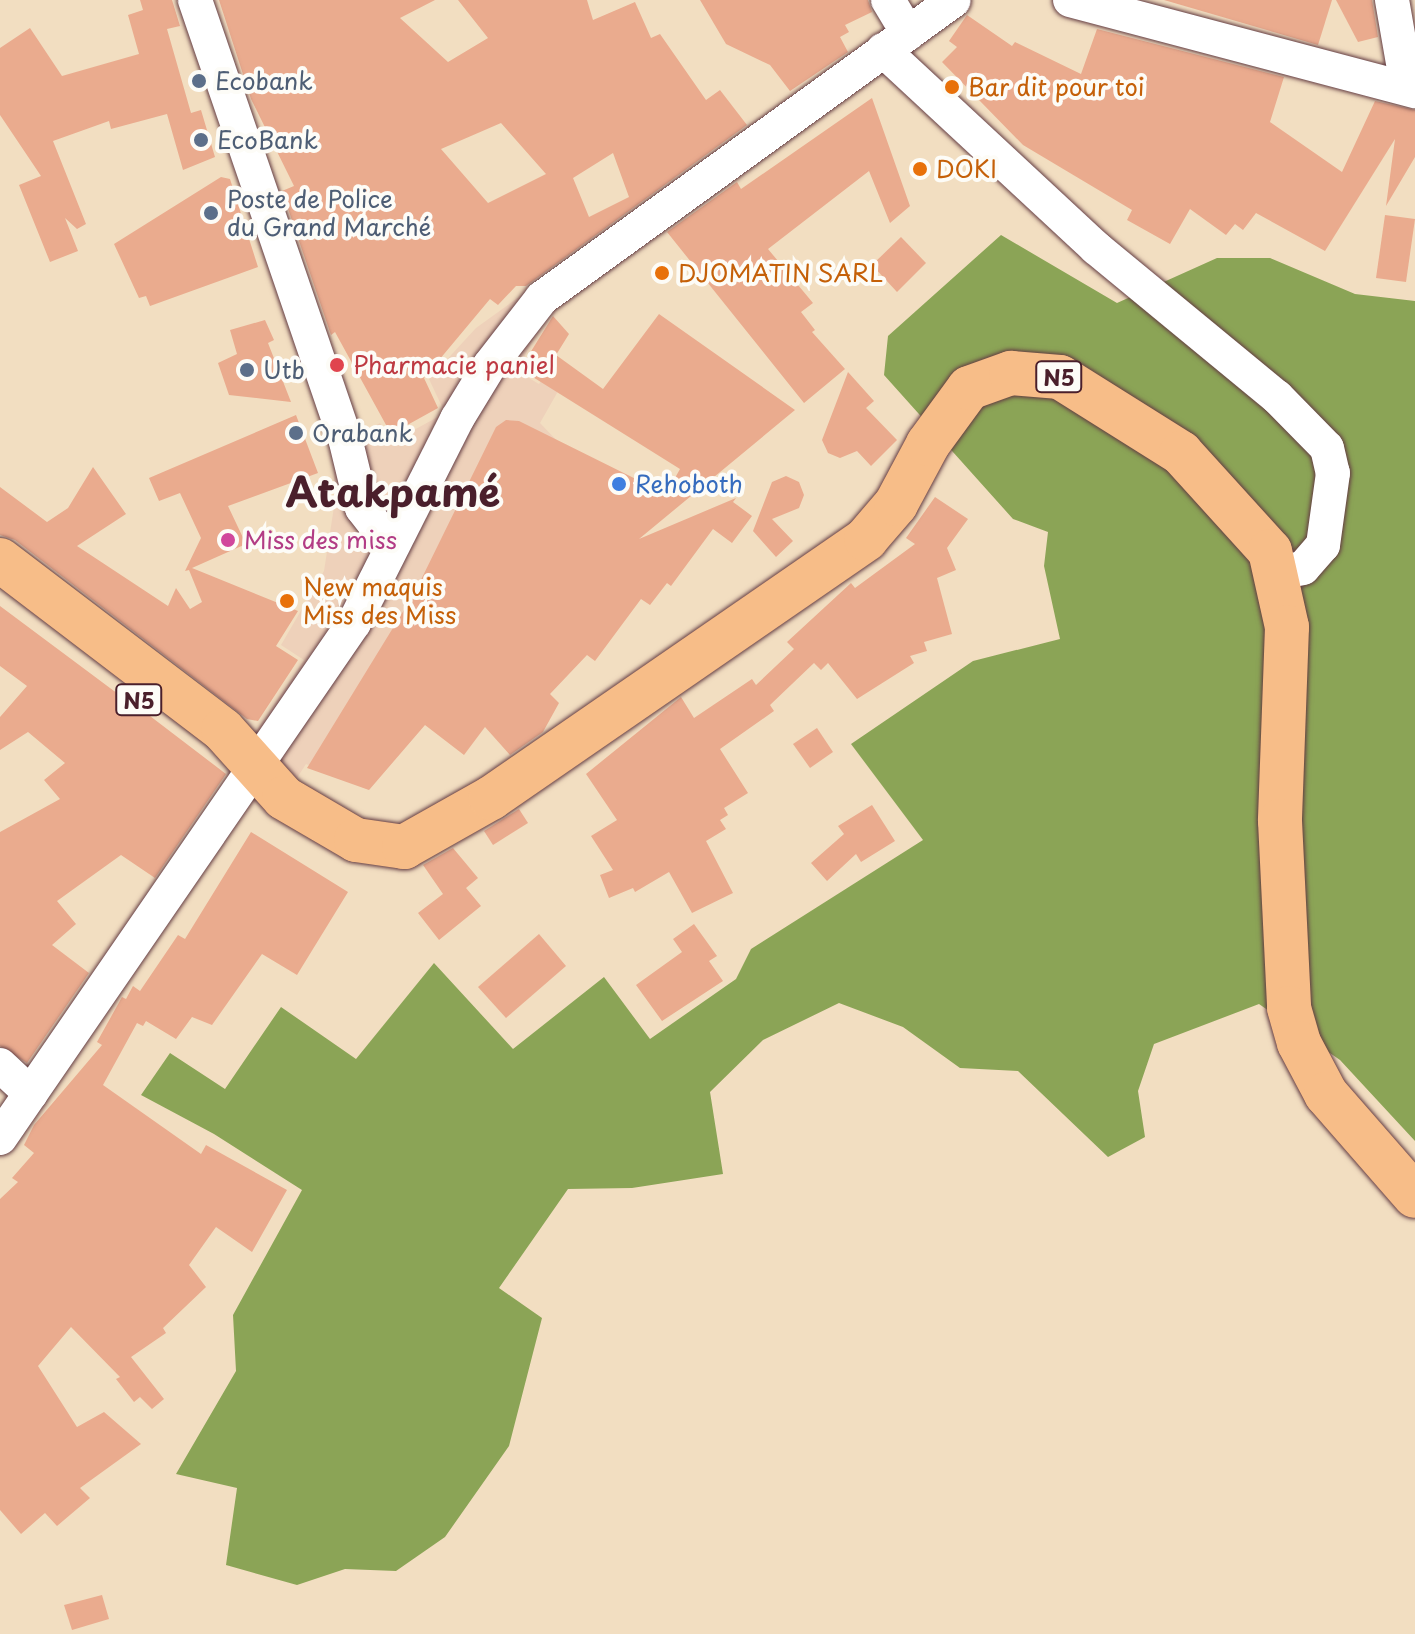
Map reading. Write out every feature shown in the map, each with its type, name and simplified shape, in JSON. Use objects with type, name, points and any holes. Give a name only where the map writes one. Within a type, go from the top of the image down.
[{"type":"main road","name":"N5","points":[[0,593],[262,780],[373,846],[404,847],[435,833],[866,539],[896,504],[957,400],[993,377],[1034,372],[1060,377],[1162,439],[1252,526],[1278,573],[1287,627],[1280,821],[1289,1008],[1299,1043],[1326,1094],[1415,1196]]},
{"type":"main road","name":"N5","points":[[0,560],[223,730],[262,780]]},
{"type":"street","points":[[195,0],[346,442],[362,508],[390,544]]},
{"type":"street","points":[[888,0],[895,42],[1096,248],[1277,397],[1327,448],[1333,473],[1323,545],[1303,568],[1278,573]]},
{"type":"street","points":[[0,1138],[262,780],[354,623],[390,544],[490,365],[542,298],[954,0]]},
{"type":"street","points":[[1070,0],[1411,88],[1392,0]]},
{"type":"street","points":[[0,1065],[31,1094]]},
{"type":"shaded area","points":[[534,286],[550,307],[517,371],[539,384],[545,375],[561,386],[540,423],[586,471],[470,672],[369,790],[306,764],[295,781],[246,746],[304,660],[281,645],[324,571],[334,507],[334,450],[380,423],[392,442],[445,413],[429,379],[476,328]]},
{"type":"green space","points":[[1001,235],[1117,303],[1217,258],[1270,258],[1355,294],[1415,301],[1415,1141],[1340,1060],[1259,1004],[1154,1044],[1138,1091],[1145,1137],[1108,1157],[1018,1071],[960,1068],[903,1027],[839,1003],[763,1040],[710,1092],[723,1174],[632,1188],[568,1189],[499,1288],[542,1318],[509,1446],[445,1537],[396,1571],[345,1569],[297,1585],[226,1565],[237,1488],[176,1474],[236,1371],[233,1315],[302,1190],[214,1134],[141,1095],[170,1053],[225,1089],[281,1007],[356,1059],[434,963],[513,1049],[604,977],[650,1039],[736,979],[751,949],[923,840],[851,744],[973,661],[1060,639],[1044,566],[1048,532],[1013,519],[884,375],[888,336]]},
{"type":"building","points":[[140,0],[172,0],[180,26],[167,29],[191,113],[201,110],[215,157],[183,170],[167,114],[111,129],[109,121],[53,141],[86,224],[77,229],[65,218],[78,251],[50,262],[19,185],[41,176],[0,115],[0,48],[30,28],[62,76],[139,54],[128,15],[143,10]]},
{"type":"building","points":[[219,0],[435,0],[400,18],[448,62],[488,38],[458,0],[587,0],[593,20],[635,2],[651,38],[660,34],[706,100],[720,90],[747,125],[526,286],[516,286],[498,305],[490,299],[424,378],[438,408],[391,434],[335,332],[331,335],[282,191],[294,186],[251,99]],"holes":[[[501,123],[546,174],[488,203],[441,149]],[[613,153],[629,197],[589,217],[573,178]]]},
{"type":"building","points":[[700,0],[868,0],[872,12],[845,25],[849,32],[840,37],[848,52],[790,91],[770,65],[726,44]]},
{"type":"building","points":[[1164,0],[1332,0],[1318,45]]},
{"type":"building","points":[[1336,0],[1372,0],[1378,37],[1358,42]]},
{"type":"building","points":[[967,15],[1012,46],[1015,42],[1081,74],[1097,29],[1284,77],[1270,122],[1342,172],[1375,101],[1415,110],[1415,157],[1386,206],[1395,139],[1325,251],[1256,213],[1243,230],[1235,224],[1226,235],[1190,209],[1170,244],[1127,220],[1132,210],[1023,145],[942,62],[957,47],[949,41]]},
{"type":"building","points":[[872,98],[910,206],[890,223],[869,171],[768,249],[813,303],[801,312],[815,330],[812,332],[845,369],[804,403],[667,232],[737,182],[741,189]]},
{"type":"building","points":[[221,177],[230,179],[258,267],[150,306],[146,296],[139,298],[114,244]]},
{"type":"building","points":[[1385,215],[1415,219],[1406,282],[1376,278]]},
{"type":"building","points":[[901,237],[926,263],[897,292],[872,265]]},
{"type":"building","points":[[659,314],[795,410],[639,539],[736,498],[733,502],[752,516],[732,543],[713,529],[671,586],[667,583],[650,605],[641,599],[595,661],[587,655],[550,694],[559,703],[543,732],[510,755],[485,727],[464,755],[425,725],[369,790],[307,768],[415,592],[496,427],[506,420],[519,421],[666,494],[680,469],[520,369],[553,316],[569,334],[556,355],[603,389]]},
{"type":"building","points":[[265,320],[274,340],[268,343],[291,402],[229,395],[218,363],[237,354],[230,330]]},
{"type":"building","points":[[848,372],[874,401],[866,408],[897,440],[871,466],[857,451],[840,458],[828,453],[822,440]]},
{"type":"building","points":[[296,415],[318,473],[228,506],[246,544],[192,568],[298,611],[276,646],[298,660],[258,721],[247,719],[15,540],[0,535],[0,487],[47,522],[68,508],[93,467],[126,514],[77,546],[168,606],[176,588],[190,609],[202,602],[189,570],[185,571],[201,538],[180,493],[159,501],[149,478]]},
{"type":"building","points":[[786,476],[799,482],[804,495],[799,508],[772,519],[793,541],[776,557],[753,531],[772,482]]},
{"type":"building","points":[[935,497],[968,519],[947,548],[956,570],[937,578],[952,634],[924,642],[927,651],[910,656],[914,663],[857,699],[828,663],[821,670],[814,663],[770,705],[774,711],[720,749],[748,793],[724,808],[728,815],[720,820],[726,829],[706,841],[733,893],[692,913],[669,872],[635,892],[633,888],[609,898],[600,875],[613,870],[591,836],[617,820],[586,774],[681,697],[694,718],[752,679],[756,685],[794,649],[787,642],[851,583],[855,588],[915,544],[906,538]]},
{"type":"building","points":[[0,606],[114,691],[122,695],[126,688],[147,703],[129,700],[226,774],[155,878],[121,855],[57,901],[76,924],[52,945],[89,973],[27,1063],[0,1046],[0,832],[60,799],[44,780],[65,763],[28,732],[0,750],[0,717],[27,686],[0,666]]},
{"type":"building","points":[[817,728],[833,752],[810,768],[793,744]]},
{"type":"building","points":[[872,805],[895,841],[861,862],[856,854],[827,881],[811,863],[844,834],[838,826]]},
{"type":"building","points":[[519,809],[528,823],[493,845],[484,831]]},
{"type":"building","points":[[251,832],[348,892],[297,975],[262,954],[212,1025],[192,1017],[176,1039],[146,1021],[143,1026],[137,1023],[103,1085],[201,1154],[206,1145],[287,1190],[252,1252],[216,1227],[189,1265],[206,1287],[163,1328],[166,1333],[131,1357],[164,1399],[152,1409],[140,1397],[134,1402],[116,1379],[120,1377],[71,1327],[38,1366],[77,1427],[104,1412],[141,1444],[80,1488],[90,1498],[57,1526],[45,1513],[21,1534],[0,1510],[0,1199],[18,1182],[12,1178],[34,1153],[24,1145],[34,1125],[102,1045],[97,1042],[122,997],[126,999],[133,986],[140,991],[178,935],[185,939]]},
{"type":"building","points":[[453,848],[478,878],[466,888],[481,906],[439,940],[418,913],[443,894],[423,865]]},
{"type":"building","points":[[694,924],[717,956],[709,961],[723,981],[662,1021],[636,985],[682,952],[673,939]]},
{"type":"building","points":[[539,934],[566,966],[506,1018],[478,987]]},
{"type":"building","points":[[102,1595],[109,1619],[72,1630],[64,1605]]},
{"type":"place","name":"Ecobank","points":[[199,81]]},
{"type":"place","name":"Bar dit pour toi","points":[[952,87]]},
{"type":"place","name":"EcoBank","points":[[201,140]]},
{"type":"place","name":"DOKI","points":[[920,169]]},
{"type":"place","name":"Poste de Police du Grand Marché","points":[[211,213]]},
{"type":"place","name":"DJOMATIN SARL","points":[[662,273]]},
{"type":"place","name":"Pharmacie paniel","points":[[337,365]]},
{"type":"place","name":"Utb","points":[[247,370]]},
{"type":"place","name":"Orabank","points":[[296,433]]},
{"type":"place","name":"Rehoboth","points":[[619,484]]},
{"type":"place","name":"Miss des miss","points":[[228,540]]},
{"type":"place","name":"New maquis Miss des Miss","points":[[287,601]]},
{"type":"district","name":"Atakpamé","points":[[393,491]]}]
